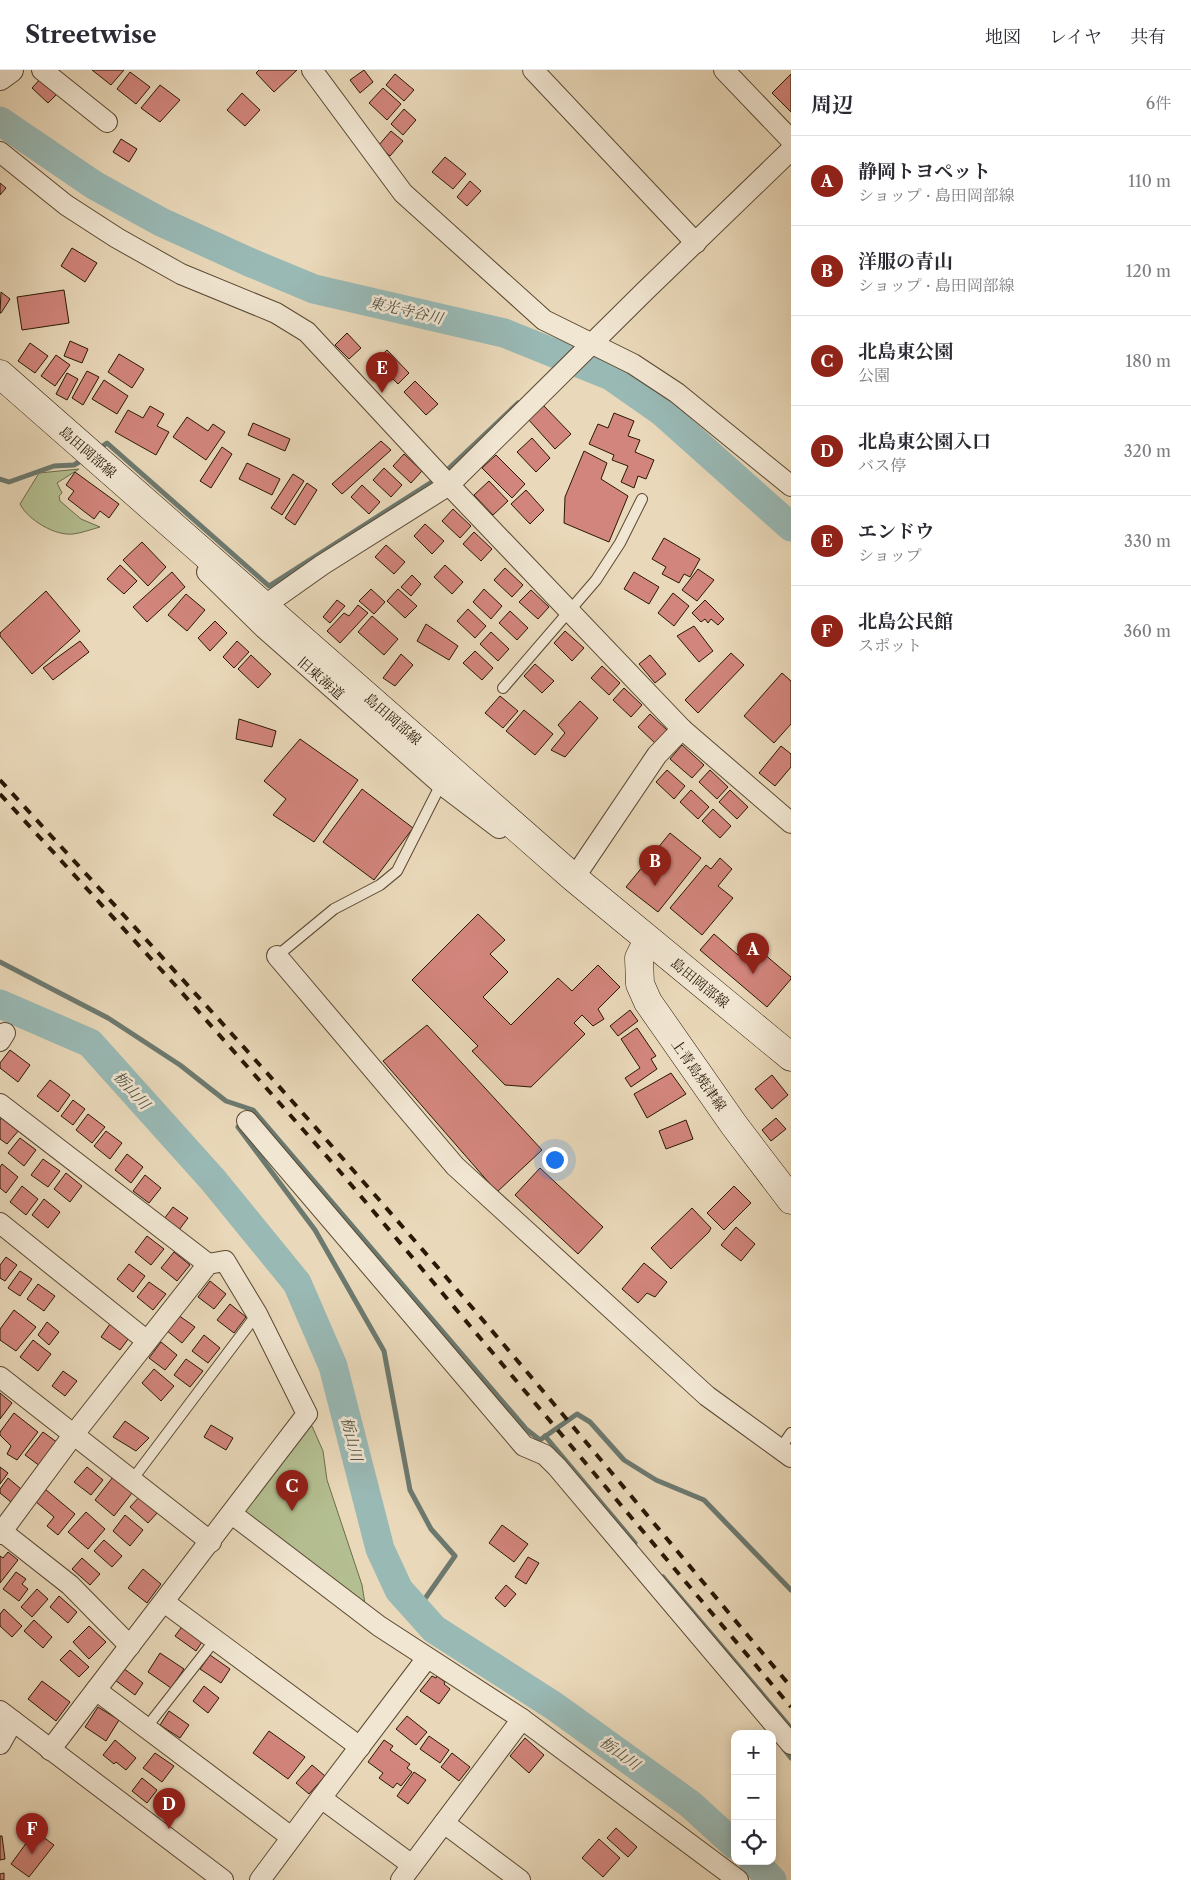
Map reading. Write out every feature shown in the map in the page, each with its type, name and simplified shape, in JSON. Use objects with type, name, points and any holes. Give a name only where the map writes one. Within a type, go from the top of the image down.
[{"type":"main road","name":"島田岡部線","points":[[0,374],[574,878],[791,1058]]},
{"type":"main road","name":"上青島焼津線","points":[[648,940],[639,958],[640,984],[648,1002],[734,1125],[791,1200]]},
{"type":"street","points":[[0,78],[11,70]]},
{"type":"street","points":[[42,70],[107,122]]},
{"type":"street","points":[[312,70],[403,193],[544,320],[590,347],[632,364],[676,393],[791,486]]},
{"type":"street","points":[[533,70],[696,243]]},
{"type":"street","points":[[724,70],[791,140]]},
{"type":"street","points":[[264,606],[322,565],[449,485],[791,150]]},
{"type":"street","points":[[0,152],[66,205],[117,238],[181,274],[276,313],[307,332],[449,485],[682,729],[791,823]]},
{"type":"street","name":"旧東海道","points":[[135,493],[201,566],[264,628],[441,784],[502,830],[574,878]]},
{"type":"street","points":[[574,878],[658,755],[682,729]]},
{"type":"street","points":[[277,956],[455,1166],[707,1396],[787,1446]]},
{"type":"street","points":[[0,1104],[208,1264]]},
{"type":"street","points":[[247,1121],[524,1446],[545,1455],[557,1467],[791,1744]]},
{"type":"street","points":[[0,1223],[147,1341]]},
{"type":"street","points":[[50,1750],[211,1542],[307,1414],[257,1314],[225,1261],[208,1264],[74,1434],[1,1532],[70,1585],[130,1646]]},
{"type":"street","points":[[0,1377],[211,1542]]},
{"type":"street","points":[[232,1514],[379,1626],[522,1719],[738,1880]]},
{"type":"street","points":[[164,1602],[360,1747]]},
{"type":"street","points":[[260,1880],[427,1658]]},
{"type":"street","points":[[96,1690],[291,1837]]},
{"type":"street","points":[[0,1744],[7,1716],[223,1880]]},
{"type":"street","points":[[320,1798],[406,1873],[522,1719]]},
{"type":"street","points":[[444,1823],[520,1880]]},
{"type":"lane","points":[[503,688],[596,580],[620,543],[642,499]]},
{"type":"lane","points":[[277,956],[334,909],[380,884],[397,871],[441,784]]},
{"type":"lane","points":[[132,1480],[257,1314]]},
{"type":"lane","points":[[146,1728],[215,1640]]},
{"type":"green space","points":[[79,469],[57,483],[62,493],[59,496],[60,501],[81,519],[100,527],[66,534],[50,530],[29,516],[20,504],[39,473]]},
{"type":"green space","points":[[305,1426],[312,1426],[323,1451],[327,1480],[362,1585],[365,1604],[246,1515],[245,1507]]},
{"type":"building","points":[[92,70],[124,70],[111,85]]},
{"type":"building","points":[[259,70],[297,70],[274,92],[256,73]]},
{"type":"building","points":[[364,70],[373,82],[360,93],[350,80]]},
{"type":"building","points":[[130,72],[150,87],[136,104],[117,89]]},
{"type":"building","points":[[395,74],[414,90],[404,101],[386,85]]},
{"type":"building","points":[[791,74],[791,112],[772,93]]},
{"type":"building","points":[[43,76],[59,92],[48,103],[32,88]]},
{"type":"building","points":[[160,85],[180,100],[160,122],[141,108]]},
{"type":"building","points":[[383,88],[401,104],[387,120],[369,103]]},
{"type":"building","points":[[242,93],[260,110],[245,126],[227,110]]},
{"type":"building","points":[[404,109],[416,120],[403,135],[391,124]]},
{"type":"building","points":[[391,131],[403,141],[390,156],[378,146]]},
{"type":"building","points":[[121,139],[137,149],[129,162],[113,152]]},
{"type":"building","points":[[445,157],[466,174],[453,189],[432,172]]},
{"type":"building","points":[[470,181],[481,191],[467,206],[457,197]]},
{"type":"building","points":[[0,183],[6,188],[0,195]]},
{"type":"building","points":[[72,248],[97,263],[85,282],[61,266]]},
{"type":"building","points":[[64,290],[69,323],[22,330],[17,297]]},
{"type":"building","points":[[1,292],[10,299],[0,313]]},
{"type":"building","points":[[347,333],[361,348],[349,359],[335,345]]},
{"type":"building","points":[[70,341],[88,349],[82,363],[64,356]]},
{"type":"building","points":[[30,343],[48,356],[35,373],[18,361]]},
{"type":"building","points":[[387,350],[409,373],[398,384],[375,361]]},
{"type":"building","points":[[119,354],[144,369],[132,388],[108,372]]},
{"type":"building","points":[[56,355],[70,365],[55,386],[41,376]]},
{"type":"building","points":[[87,371],[99,377],[83,405],[72,398]]},
{"type":"building","points":[[67,373],[78,379],[67,400],[56,394]]},
{"type":"building","points":[[104,380],[128,396],[117,414],[92,399]]},
{"type":"building","points":[[415,381],[438,404],[426,415],[404,392]]},
{"type":"building","points":[[543,405],[571,434],[555,449],[528,419]]},
{"type":"building","points":[[150,406],[164,414],[157,426],[169,432],[156,455],[115,432],[128,410],[143,418]]},
{"type":"building","points":[[614,413],[634,421],[628,436],[640,440],[635,452],[654,460],[646,479],[638,476],[634,488],[621,482],[628,466],[612,460],[614,455],[589,444],[598,424],[608,428]]},
{"type":"building","points":[[187,417],[208,431],[213,424],[225,432],[206,460],[173,437]]},
{"type":"building","points":[[253,423],[290,439],[285,451],[248,435]]},
{"type":"building","points":[[532,438],[550,458],[536,472],[517,452]]},
{"type":"building","points":[[381,441],[391,450],[342,494],[332,484]]},
{"type":"building","points":[[222,447],[232,454],[211,488],[200,481]]},
{"type":"building","points":[[584,451],[607,463],[601,479],[628,496],[609,542],[564,523],[565,497]]},
{"type":"building","points":[[404,454],[422,471],[411,483],[393,466]]},
{"type":"building","points":[[496,455],[525,484],[512,498],[482,468]]},
{"type":"building","points":[[247,463],[280,479],[272,495],[239,479]]},
{"type":"building","points":[[384,468],[402,485],[391,497],[373,480]]},
{"type":"building","points":[[75,472],[119,504],[109,518],[100,511],[94,519],[68,499],[74,491],[66,485]]},
{"type":"building","points":[[293,474],[304,481],[282,515],[271,508]]},
{"type":"building","points":[[489,481],[508,501],[493,515],[474,495]]},
{"type":"building","points":[[307,483],[317,490],[295,525],[285,518]]},
{"type":"building","points":[[362,485],[380,502],[369,514],[351,497]]},
{"type":"building","points":[[526,490],[544,510],[530,524],[511,504]]},
{"type":"building","points":[[453,509],[471,526],[460,538],[442,521]]},
{"type":"building","points":[[425,524],[444,541],[432,554],[414,536]]},
{"type":"building","points":[[474,532],[492,549],[481,561],[463,544]]},
{"type":"building","points":[[664,538],[700,559],[690,577],[684,574],[679,583],[662,574],[666,567],[652,559]]},
{"type":"building","points":[[142,542],[166,567],[148,586],[123,560]]},
{"type":"building","points":[[386,545],[405,562],[394,574],[375,557]]},
{"type":"building","points":[[120,565],[137,581],[124,594],[107,579]]},
{"type":"building","points":[[445,565],[463,582],[452,594],[434,577]]},
{"type":"building","points":[[505,568],[523,585],[512,597],[494,580]]},
{"type":"building","points":[[698,569],[714,580],[697,601],[682,590]]},
{"type":"building","points":[[172,572],[185,587],[147,622],[133,607]]},
{"type":"building","points":[[634,572],[659,587],[649,604],[624,589]]},
{"type":"building","points":[[412,575],[421,584],[411,596],[401,587]]},
{"type":"building","points":[[371,589],[385,602],[374,614],[359,601]]},
{"type":"building","points":[[398,589],[417,606],[405,618],[387,601]]},
{"type":"building","points":[[484,589],[502,606],[491,619],[473,602]]},
{"type":"building","points":[[531,590],[549,607],[538,619],[519,602]]},
{"type":"building","points":[[46,591],[80,631],[32,674],[0,636],[0,633]]},
{"type":"building","points":[[673,593],[689,606],[674,626],[658,613]]},
{"type":"building","points":[[186,594],[205,610],[187,631],[168,615]]},
{"type":"building","points":[[337,600],[345,606],[330,623],[323,617]]},
{"type":"building","points":[[705,600],[724,619],[718,625],[711,619],[708,623],[705,619],[701,622],[692,613]]},
{"type":"building","points":[[358,605],[368,613],[340,643],[327,631],[344,613],[349,616]]},
{"type":"building","points":[[468,609],[486,626],[475,638],[457,621]]},
{"type":"building","points":[[510,611],[528,628],[517,640],[499,623]]},
{"type":"building","points":[[372,616],[398,639],[384,655],[358,632]]},
{"type":"building","points":[[215,621],[227,633],[210,651],[198,638]]},
{"type":"building","points":[[426,624],[458,646],[449,660],[417,641]]},
{"type":"building","points":[[694,626],[713,651],[699,662],[677,636]]},
{"type":"building","points":[[565,631],[584,648],[572,661],[554,643]]},
{"type":"building","points":[[491,632],[509,649],[498,661],[480,644]]},
{"type":"building","points":[[80,641],[89,652],[53,680],[43,668]]},
{"type":"building","points":[[237,641],[249,652],[234,668],[223,657]]},
{"type":"building","points":[[475,651],[493,668],[482,680],[463,663]]},
{"type":"building","points":[[731,653],[744,665],[698,713],[685,700]]},
{"type":"building","points":[[401,654],[413,665],[395,686],[383,678]]},
{"type":"building","points":[[251,655],[271,674],[258,688],[238,669]]},
{"type":"building","points":[[650,655],[666,674],[655,683],[639,664]]},
{"type":"building","points":[[535,664],[554,681],[542,693],[524,676]]},
{"type":"building","points":[[602,666],[620,683],[609,695],[591,678]]},
{"type":"building","points":[[782,673],[791,681],[791,724],[774,743],[744,716]]},
{"type":"building","points":[[624,688],[642,705],[631,717],[613,700]]},
{"type":"building","points":[[500,696],[518,711],[503,728],[485,713]]},
{"type":"building","points":[[580,701],[598,718],[565,757],[551,750],[565,733],[558,725]]},
{"type":"building","points":[[524,710],[553,734],[535,755],[506,731]]},
{"type":"building","points":[[650,714],[668,731],[656,744],[638,727]]},
{"type":"building","points":[[239,719],[276,731],[272,747],[236,739]]},
{"type":"building","points":[[300,739],[358,780],[314,842],[273,815],[286,799],[264,781]]},
{"type":"building","points":[[682,745],[704,765],[692,778],[670,759]]},
{"type":"building","points":[[781,746],[791,754],[791,767],[775,786],[759,773]]},
{"type":"building","points":[[667,770],[685,786],[674,799],[656,782]]},
{"type":"building","points":[[710,770],[728,787],[717,799],[699,782]]},
{"type":"building","points":[[362,789],[413,828],[374,880],[323,842]]},
{"type":"building","points":[[691,790],[709,807],[698,819],[680,802]]},
{"type":"building","points":[[730,790],[748,807],[737,819],[719,802]]},
{"type":"building","points":[[713,809],[731,826],[720,838],[702,821]]},
{"type":"building","points":[[670,833],[701,858],[658,912],[626,887]]},
{"type":"building","points":[[720,858],[732,869],[718,886],[733,898],[702,935],[670,908],[706,865],[711,869]]},
{"type":"building","points":[[478,914],[505,940],[490,954],[508,972],[483,997],[511,1025],[558,978],[572,991],[598,965],[620,987],[598,1009],[604,1019],[593,1026],[582,1015],[574,1023],[585,1034],[531,1087],[505,1085],[472,1051],[478,1046],[412,980]]},
{"type":"building","points":[[714,934],[738,955],[749,941],[791,977],[767,1007],[700,950]]},
{"type":"building","points":[[630,1010],[638,1021],[618,1036],[610,1026]]},
{"type":"building","points":[[427,1025],[542,1150],[497,1192],[383,1061]]},
{"type":"building","points":[[637,1028],[656,1056],[651,1059],[657,1069],[631,1087],[625,1078],[640,1068],[621,1039]]},
{"type":"building","points":[[10,1050],[30,1065],[18,1082],[0,1068],[0,1063]]},
{"type":"building","points":[[671,1073],[686,1094],[647,1118],[634,1094]]},
{"type":"building","points":[[772,1075],[788,1095],[772,1109],[755,1089]]},
{"type":"building","points":[[50,1080],[70,1095],[58,1112],[37,1096]]},
{"type":"building","points":[[73,1100],[85,1109],[73,1125],[61,1116]]},
{"type":"building","points":[[88,1114],[105,1127],[92,1143],[76,1130]]},
{"type":"building","points":[[3,1116],[20,1129],[7,1144],[0,1139],[0,1120]]},
{"type":"building","points":[[776,1118],[786,1129],[771,1141],[762,1130]]},
{"type":"building","points":[[686,1120],[693,1139],[666,1149],[659,1131]]},
{"type":"building","points":[[106,1131],[122,1143],[110,1159],[94,1146]]},
{"type":"building","points":[[20,1138],[36,1150],[24,1166],[8,1153]]},
{"type":"building","points":[[127,1154],[143,1167],[131,1183],[115,1170]]},
{"type":"building","points":[[43,1159],[60,1171],[48,1187],[31,1175]]},
{"type":"building","points":[[2,1164],[18,1177],[6,1193],[0,1188],[0,1167]]},
{"type":"building","points":[[540,1168],[603,1227],[578,1254],[515,1195]]},
{"type":"building","points":[[66,1173],[82,1186],[70,1202],[54,1189]]},
{"type":"building","points":[[145,1175],[161,1188],[149,1203],[133,1191]]},
{"type":"building","points":[[22,1186],[38,1199],[26,1215],[10,1202]]},
{"type":"building","points":[[734,1186],[751,1203],[724,1230],[707,1213]]},
{"type":"building","points":[[44,1199],[60,1212],[48,1228],[32,1215]]},
{"type":"building","points":[[173,1207],[188,1218],[179,1230],[164,1219]]},
{"type":"building","points":[[692,1208],[711,1228],[671,1269],[651,1248]]},
{"type":"building","points":[[736,1227],[755,1244],[741,1261],[721,1245]]},
{"type":"building","points":[[147,1236],[164,1249],[151,1265],[135,1252]]},
{"type":"building","points":[[174,1252],[190,1265],[177,1281],[161,1268]]},
{"type":"building","points":[[6,1257],[17,1265],[5,1281],[0,1278],[0,1265]]},
{"type":"building","points":[[644,1263],[667,1282],[655,1297],[647,1293],[638,1303],[622,1289]]},
{"type":"building","points":[[129,1264],[145,1276],[133,1292],[117,1279]]},
{"type":"building","points":[[20,1271],[32,1279],[20,1296],[8,1288]]},
{"type":"building","points":[[210,1281],[226,1294],[214,1309],[198,1297]]},
{"type":"building","points":[[149,1282],[166,1294],[153,1310],[137,1297]]},
{"type":"building","points":[[38,1284],[55,1296],[44,1311],[27,1299]]},
{"type":"building","points":[[230,1304],[246,1317],[234,1333],[217,1320]]},
{"type":"building","points":[[14,1310],[36,1327],[16,1351],[0,1340],[0,1329]]},
{"type":"building","points":[[178,1315],[195,1327],[182,1343],[166,1330]]},
{"type":"building","points":[[47,1322],[59,1332],[49,1345],[38,1335]]},
{"type":"building","points":[[110,1324],[129,1338],[120,1350],[101,1337]]},
{"type":"building","points":[[204,1335],[220,1348],[208,1363],[192,1351]]},
{"type":"building","points":[[33,1340],[51,1354],[38,1371],[20,1357]]},
{"type":"building","points":[[161,1342],[177,1355],[165,1370],[149,1358]]},
{"type":"building","points":[[186,1359],[203,1371],[190,1387],[174,1375]]},
{"type":"building","points":[[154,1369],[174,1386],[161,1401],[142,1383]]},
{"type":"building","points":[[63,1371],[77,1381],[65,1396],[52,1386]]},
{"type":"building","points":[[0,1393],[12,1403],[0,1419]]},
{"type":"building","points":[[14,1413],[38,1432],[17,1460],[7,1454],[11,1446],[0,1435],[0,1432]]},
{"type":"building","points":[[125,1421],[149,1438],[136,1451],[113,1437]]},
{"type":"building","points":[[211,1425],[233,1438],[226,1450],[204,1437]]},
{"type":"building","points":[[43,1432],[58,1443],[40,1466],[25,1455]]},
{"type":"building","points":[[0,1467],[8,1473],[0,1484]]},
{"type":"building","points":[[87,1467],[103,1480],[91,1495],[74,1482]]},
{"type":"building","points":[[113,1477],[132,1493],[114,1516],[95,1500]]},
{"type":"building","points":[[8,1478],[21,1489],[11,1502],[0,1493],[0,1489]]},
{"type":"building","points":[[45,1489],[75,1514],[58,1535],[47,1526],[54,1517],[35,1501]]},
{"type":"building","points":[[140,1496],[158,1512],[148,1523],[130,1507]]},
{"type":"building","points":[[86,1512],[105,1529],[88,1549],[68,1532]]},
{"type":"building","points":[[125,1515],[143,1530],[130,1546],[113,1531]]},
{"type":"building","points":[[502,1525],[528,1544],[514,1562],[489,1543]]},
{"type":"building","points":[[104,1540],[122,1556],[112,1567],[94,1551]]},
{"type":"building","points":[[8,1552],[18,1560],[0,1583],[0,1556],[3,1558]]},
{"type":"building","points":[[528,1557],[539,1563],[526,1584],[515,1577]]},
{"type":"building","points":[[82,1558],[100,1574],[90,1585],[72,1569]]},
{"type":"building","points":[[143,1569],[161,1584],[147,1603],[128,1588]]},
{"type":"building","points":[[16,1572],[26,1579],[22,1584],[28,1589],[19,1601],[3,1589]]},
{"type":"building","points":[[506,1585],[516,1594],[505,1607],[495,1598]]},
{"type":"building","points":[[37,1589],[48,1599],[32,1617],[21,1607]]},
{"type":"building","points":[[59,1596],[77,1612],[68,1623],[50,1607]]},
{"type":"building","points":[[4,1609],[22,1626],[12,1637],[0,1626],[0,1614]]},
{"type":"building","points":[[34,1620],[52,1637],[43,1648],[24,1631]]},
{"type":"building","points":[[184,1624],[204,1639],[196,1651],[175,1636]]},
{"type":"building","points":[[89,1626],[106,1642],[89,1659],[73,1642]]},
{"type":"building","points":[[70,1650],[89,1667],[79,1677],[60,1660]]},
{"type":"building","points":[[160,1653],[184,1669],[171,1688],[148,1672]]},
{"type":"building","points":[[210,1655],[230,1669],[221,1683],[200,1669]]},
{"type":"building","points":[[123,1668],[143,1683],[135,1695],[115,1680]]},
{"type":"building","points":[[432,1676],[436,1678],[437,1676],[450,1689],[439,1704],[420,1691]]},
{"type":"building","points":[[42,1681],[70,1702],[56,1721],[28,1699]]},
{"type":"building","points":[[204,1686],[219,1698],[208,1713],[193,1701]]},
{"type":"building","points":[[98,1707],[119,1720],[106,1741],[85,1727]]},
{"type":"building","points":[[169,1711],[189,1725],[180,1738],[160,1725]]},
{"type":"building","points":[[407,1716],[427,1732],[416,1745],[396,1729]]},
{"type":"building","points":[[269,1731],[305,1757],[288,1779],[253,1753]]},
{"type":"building","points":[[429,1736],[449,1750],[440,1763],[420,1749]]},
{"type":"building","points":[[525,1738],[544,1755],[529,1773],[510,1756]]},
{"type":"building","points":[[115,1740],[136,1758],[126,1770],[116,1762],[114,1764],[103,1755]]},
{"type":"building","points":[[384,1740],[393,1746],[390,1750],[410,1764],[407,1768],[412,1772],[401,1786],[397,1783],[393,1788],[379,1778],[383,1773],[368,1762]]},
{"type":"building","points":[[155,1753],[174,1766],[162,1782],[143,1768]]},
{"type":"building","points":[[452,1753],[470,1767],[459,1781],[441,1767]]},
{"type":"building","points":[[312,1765],[325,1776],[309,1794],[296,1783]]},
{"type":"building","points":[[414,1772],[426,1780],[408,1804],[397,1796]]},
{"type":"building","points":[[142,1778],[157,1790],[147,1803],[132,1791]]},
{"type":"building","points":[[616,1828],[637,1847],[628,1857],[607,1838]]},
{"type":"building","points":[[35,1831],[54,1845],[29,1877],[11,1864]]},
{"type":"building","points":[[0,1836],[2,1836],[5,1859],[0,1860]]},
{"type":"building","points":[[599,1839],[620,1858],[603,1877],[582,1858]]},
{"type":"building","points":[[4,1873],[4,1880],[0,1880],[0,1874]]},
{"type":"waterway","name":"東光寺谷川","points":[[0,121],[94,185],[161,222],[249,262],[314,289],[504,333],[611,376],[661,411],[791,527]]},
{"type":"waterway","points":[[444,473],[518,403]]},
{"type":"waterway","points":[[97,450],[107,443],[269,586],[438,478]]},
{"type":"waterway","points":[[0,479],[9,482],[54,466],[74,465],[84,459]]},
{"type":"waterway","points":[[0,962],[108,1018],[180,1065],[226,1101],[253,1110],[526,1429],[540,1440],[577,1414],[590,1422],[624,1460],[656,1480],[704,1500],[791,1590]]},
{"type":"waterway","name":"栃山川","points":[[0,1004],[90,1043],[213,1180],[297,1283],[333,1366],[380,1549],[399,1590],[434,1629],[554,1706],[690,1804],[731,1841]]},
{"type":"waterway","points":[[238,1127],[315,1230],[384,1351],[410,1490],[431,1529],[455,1556],[417,1610]]},
{"type":"waterway","points":[[545,1436],[635,1543]]},
{"type":"waterway","points":[[663,1577],[791,1728]]},
{"type":"waterway","points":[[784,1749],[791,1758]]},
{"type":"waterway","name":"栃山川","points":[[757,1865],[772,1880]]},
{"type":"railway","points":[[0,780],[260,1065],[402,1226],[791,1687]]},
{"type":"railway","points":[[0,794],[176,986],[337,1168],[791,1707]]},
{"type":"place","name":"エンドウ","points":[[382,393]]},
{"type":"place","name":"洋服の青山","points":[[655,886]]},
{"type":"place","name":"静岡トヨペット","points":[[753,974]]},
{"type":"place","name":"北島東公園","points":[[292,1511]]},
{"type":"place","name":"北島東公園入口","points":[[169,1829]]},
{"type":"place","name":"北島公民館","points":[[32,1854]]}]
